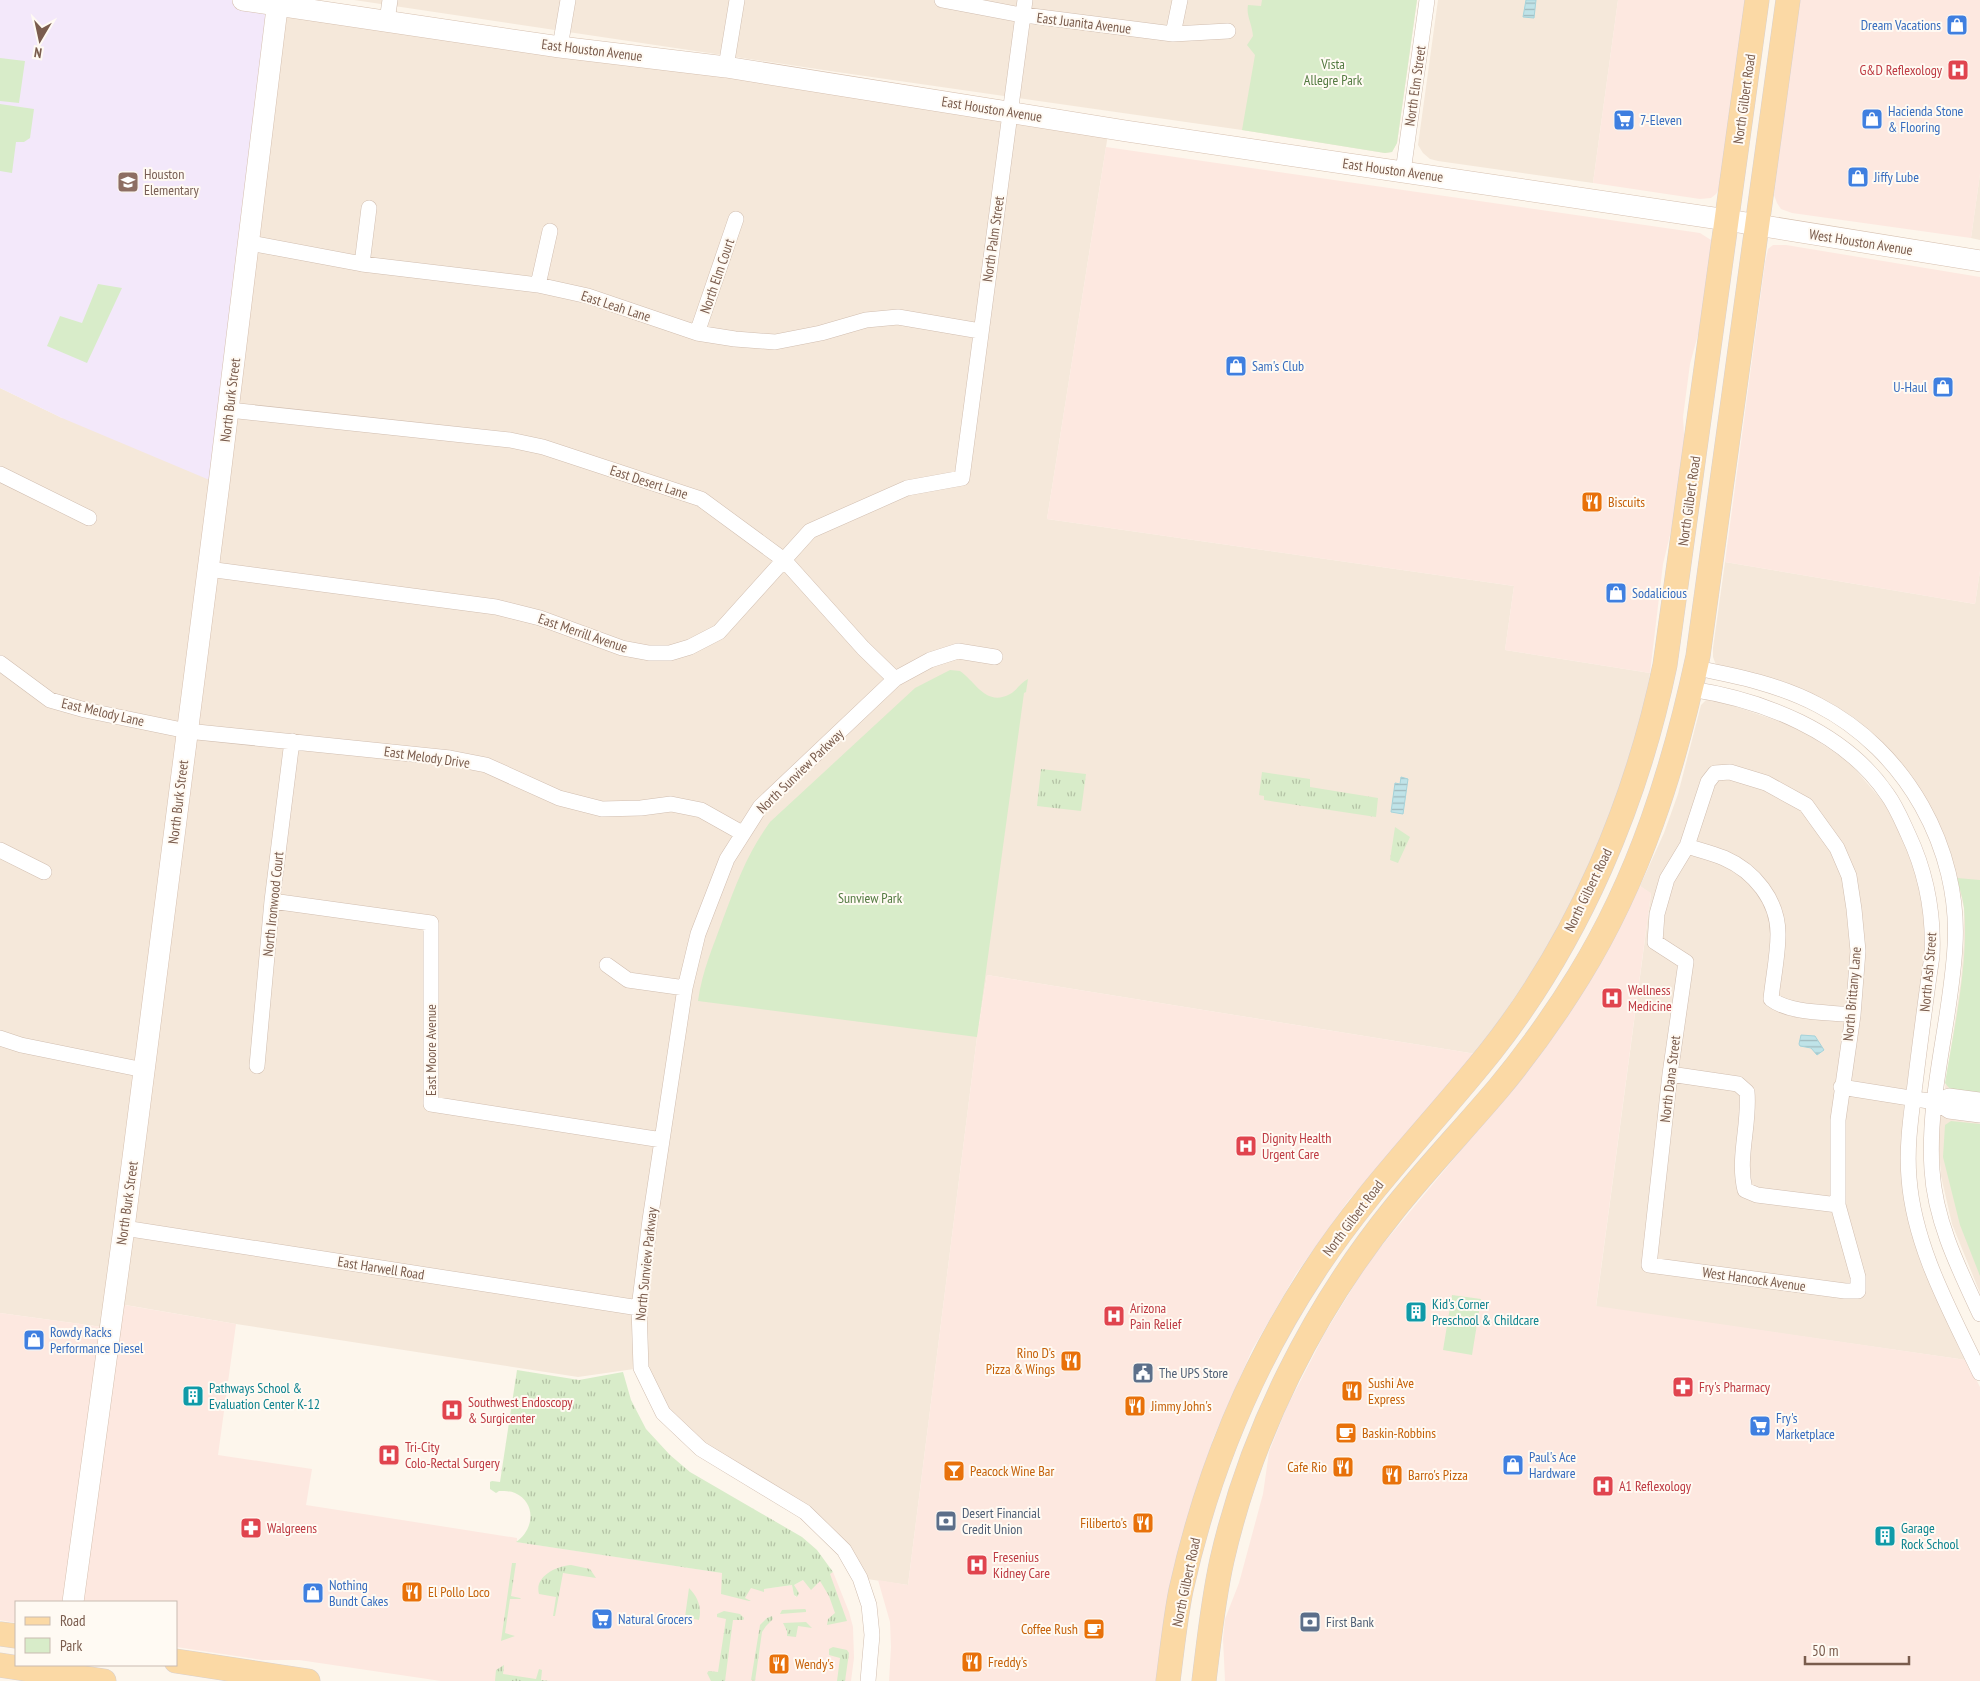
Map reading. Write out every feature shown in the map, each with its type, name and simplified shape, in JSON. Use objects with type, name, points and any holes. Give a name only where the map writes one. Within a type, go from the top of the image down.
[{"type":"main road","name":"North Gilbert Road","points":[[1204,1681],[1222,1562],[1248,1472],[1297,1358],[1345,1278],[1395,1208],[1499,1088],[1550,1020],[1602,936],[1647,840],[1676,749],[1694,678],[1742,222],[1757,0]]},
{"type":"main road","name":"North Gilbert Road","points":[[1168,1681],[1181,1590],[1193,1543],[1220,1459],[1243,1400],[1265,1353],[1313,1272],[1368,1195],[1492,1049],[1534,991],[1584,902],[1609,848],[1645,749],[1665,665],[1742,222],[1788,0]]},
{"type":"main road","points":[[1220,1459],[1248,1472]]},
{"type":"main road","points":[[0,1634],[15,1636]]},
{"type":"main road","points":[[178,1661],[308,1681]]},
{"type":"main road","points":[[0,1665],[104,1681]]},
{"type":"street","name":"East Houston Avenue","points":[[243,0],[278,2],[387,21],[560,47],[726,67],[1118,130],[1742,222]]},
{"type":"street","points":[[387,21],[390,0]]},
{"type":"street","points":[[560,47],[568,0]]},
{"type":"street","points":[[726,67],[737,0]]},
{"type":"street","name":"East Juanita Avenue","points":[[942,0],[1024,8],[1174,34],[1228,31]]},
{"type":"street","points":[[1174,34],[1180,0]]},
{"type":"street","name":"North Elm Street","points":[[1402,172],[1427,0]]},
{"type":"street","name":"North Burk Street","points":[[73,1601],[124,1228],[250,243],[278,2]]},
{"type":"street","name":"North Palm Street","points":[[962,478],[1024,8]]},
{"type":"street","points":[[362,264],[369,208]]},
{"type":"street","name":"North Elm Court","points":[[697,333],[736,219]]},
{"type":"street","name":"West Houston Avenue","points":[[1742,222],[1980,261]]},
{"type":"street","points":[[538,285],[550,231]]},
{"type":"street","name":"East Leah Lane","points":[[250,243],[362,264],[538,285],[588,296],[697,333],[735,340],[775,342],[821,333],[866,320],[898,317],[980,331]]},
{"type":"street","name":"East Desert Lane","points":[[228,410],[510,440],[543,447],[702,499],[784,560],[863,648],[895,680]]},
{"type":"street","points":[[0,474],[89,518]]},
{"type":"street","name":"East Merrill Avenue","points":[[208,569],[496,606],[540,618],[622,648],[649,653],[663,653],[690,648],[719,632],[810,531],[907,488],[962,478]]},
{"type":"street","points":[[895,680],[930,660],[958,651],[995,657]]},
{"type":"street","name":"East Melody Lane","points":[[0,663],[50,700],[86,710],[187,731]]},
{"type":"street","name":"North Ash Street","points":[[1694,678],[1714,693],[1756,705],[1809,727],[1856,759],[1888,794],[1913,845],[1921,867],[1930,911],[1932,956],[1913,1098],[1908,1150],[1909,1178],[1914,1210],[1933,1269],[1980,1373]]},
{"type":"street","name":"North Ash Street","points":[[1694,678],[1770,685],[1830,711],[1876,746],[1905,780],[1930,819],[1948,870],[1954,895],[1956,923],[1953,973],[1935,1102],[1932,1155],[1935,1191],[1950,1248],[1980,1314]]},
{"type":"street","name":"North Sunview Parkway","points":[[868,1681],[872,1635],[869,1605],[860,1578],[844,1550],[805,1512],[701,1449],[664,1413],[641,1368],[639,1308],[685,988],[698,934],[727,859],[760,807],[895,680]]},
{"type":"street","name":"East Melody Drive","points":[[187,731],[450,758],[486,765],[559,798],[602,809],[641,808],[671,804],[701,810],[742,833]]},
{"type":"street","name":"North Ironwood Court","points":[[257,1066],[272,901],[292,741]]},
{"type":"street","name":"North Dana Street","points":[[1649,1265],[1670,1074],[1686,962],[1655,942],[1657,914],[1667,879],[1687,846],[1708,782],[1715,772]]},
{"type":"street","name":"North Brittany Lane","points":[[1715,772],[1730,772],[1766,783],[1806,804],[1837,848],[1849,876],[1858,951],[1853,1015],[1841,1087],[1838,1120],[1838,1205],[1858,1277],[1858,1291]]},
{"type":"street","points":[[1687,846],[1724,858],[1753,876],[1766,894],[1774,909],[1778,933],[1771,999],[1780,1006],[1853,1015]]},
{"type":"street","points":[[0,850],[44,872]]},
{"type":"street","name":"East Moore Avenue","points":[[272,901],[431,922],[431,1104],[662,1140]]},
{"type":"street","points":[[607,965],[628,980],[685,988]]},
{"type":"street","points":[[0,1038],[21,1045],[144,1070]]},
{"type":"street","points":[[1670,1074],[1738,1084],[1747,1092],[1748,1105],[1742,1157],[1742,1176],[1745,1190],[1757,1195],[1838,1205]]},
{"type":"street","points":[[1841,1087],[1935,1102],[1948,1111],[1980,1115]]},
{"type":"street","points":[[1935,1102],[1949,1096],[1980,1100]]},
{"type":"street","name":"East Harwell Road","points":[[124,1228],[639,1308]]},
{"type":"street","name":"West Hancock Avenue","points":[[1649,1265],[1844,1291],[1858,1291]]},
{"type":"shaded area","name":"Houston Elementary","points":[[0,0],[243,0],[277,5],[219,484],[62,418],[0,388]]},
{"type":"shaded area","points":[[354,0],[1417,0],[1397,143],[1392,152],[1385,153],[1242,130]]},
{"type":"shaded area","points":[[1438,0],[1618,0],[1593,183],[1438,161],[1430,159],[1423,153],[1418,145]]},
{"type":"shaded area","points":[[1618,0],[1747,0],[1721,186],[1711,198],[1700,199],[1593,183]]},
{"type":"shaded area","points":[[1799,0],[1980,0],[1980,174],[1971,238],[1792,213],[1781,209],[1774,195]]},
{"type":"shaded area","points":[[277,5],[1109,128],[1047,519],[1514,586],[1505,650],[1650,673],[1644,708],[1622,782],[1586,876],[1543,956],[1476,1054],[987,975],[977,1037],[908,1585],[860,1578],[844,1550],[663,1413],[641,1368],[578,1377],[236,1324],[114,1303],[110,1328],[0,1313],[0,388],[62,418]]},
{"type":"shaded area","points":[[1106,147],[1700,233],[1711,240],[1705,309],[1690,364],[1683,417],[1685,452],[1678,502],[1663,564],[1650,673],[1505,650],[1514,586],[1047,519]]},
{"type":"shaded area","points":[[1980,174],[1980,240],[1971,238]]},
{"type":"shaded area","points":[[1773,245],[1786,245],[1980,277],[1980,571],[1975,604],[1725,562],[1765,263],[1768,249]]},
{"type":"shaded area","points":[[1725,562],[1975,604],[1980,571],[1980,1293],[1952,1224],[1941,1176],[1938,1135],[1961,981],[1964,939],[1964,908],[1947,845],[1933,811],[1915,783],[1881,742],[1856,719],[1831,703],[1785,682],[1716,665],[1713,657],[1713,648]]},
{"type":"shaded area","points":[[1707,699],[1731,705],[1798,728],[1849,762],[1885,804],[1909,852],[1923,898],[1925,950],[1903,1115],[1903,1183],[1966,1360],[1596,1307],[1651,894],[1640,886],[1664,833],[1678,794],[1701,705]]},
{"type":"shaded area","points":[[1640,886],[1651,893],[1596,1306],[1966,1360],[1980,1387],[1980,1681],[1225,1681],[1223,1639],[1225,1619],[1239,1583],[1263,1494],[1269,1452],[1286,1409],[1325,1333],[1369,1261],[1545,1049],[1609,948]]},
{"type":"shaded area","points":[[987,975],[1476,1054],[1348,1201],[1296,1274],[1252,1350],[1213,1439],[1187,1521],[1157,1681],[889,1681],[890,1622],[878,1580],[908,1585],[977,1037]]},
{"type":"shaded area","points":[[113,1303],[236,1324],[218,1455],[312,1469],[306,1505],[517,1538],[517,1542],[723,1573],[763,1589],[792,1585],[796,1597],[798,1596],[794,1585],[803,1580],[818,1581],[833,1572],[853,1627],[854,1658],[851,1681],[441,1681],[299,1660],[262,1660],[178,1647],[178,1601],[15,1601],[15,1623],[0,1620],[0,1313],[109,1328]]},
{"type":"green space","name":"Vista Allegre Park","points":[[1262,0],[1417,0],[1397,143],[1392,152],[1385,153],[1242,130],[1255,55],[1247,45],[1253,36],[1248,5],[1261,6]]},
{"type":"green space","points":[[0,58],[25,61],[19,103],[0,101]]},
{"type":"green space","points":[[0,104],[34,109],[30,138],[24,142],[16,142],[12,173],[0,171]]},
{"type":"green space","points":[[98,284],[122,288],[87,363],[47,346],[60,316],[82,323]]},
{"type":"green space","name":"Sunview Park","points":[[950,670],[960,671],[982,692],[994,697],[1010,694],[1028,679],[1026,692],[1024,693],[977,1037],[698,1001],[708,959],[733,893],[749,857],[770,822],[915,688]]},
{"type":"green space","points":[[1041,769],[1086,774],[1081,811],[1037,806]]},
{"type":"green space","points":[[1262,772],[1310,779],[1310,787],[1378,798],[1376,817],[1264,800],[1264,796],[1259,795]]},
{"type":"green space","points":[[1395,827],[1410,837],[1398,863],[1390,860]]},
{"type":"green space","points":[[1957,878],[1980,880],[1980,1095],[1950,1089],[1945,1083],[1963,973],[1964,908]]},
{"type":"green space","points":[[1951,1121],[1980,1124],[1980,1276],[1960,1225],[1943,1157],[1945,1125]]},
{"type":"green space","points":[[1452,1295],[1481,1299],[1472,1355],[1443,1350]]},
{"type":"green space","points":[[517,1370],[579,1380],[623,1372],[631,1400],[646,1429],[670,1455],[690,1472],[802,1537],[817,1550],[833,1572],[830,1574],[847,1621],[827,1625],[828,1619],[835,1613],[829,1596],[820,1581],[811,1590],[803,1580],[794,1585],[799,1593],[797,1597],[794,1595],[792,1585],[764,1589],[764,1592],[751,1588],[745,1598],[751,1601],[749,1601],[721,1594],[722,1573],[516,1542],[527,1531],[529,1524],[530,1510],[527,1503],[522,1497],[513,1492],[499,1491],[496,1493],[490,1489],[490,1482],[500,1482]]},
{"type":"green space","points":[[512,1563],[516,1563],[511,1596],[521,1599],[510,1599],[505,1633],[515,1636],[501,1641]]},
{"type":"green space","points":[[571,1565],[590,1569],[596,1578],[563,1573],[555,1616],[553,1616],[556,1597],[539,1594],[540,1582],[543,1577],[553,1570]]},
{"type":"green space","points":[[689,1588],[695,1595],[698,1603],[700,1611],[699,1620],[685,1617]]},
{"type":"green space","points":[[805,1609],[806,1612],[780,1614],[782,1610]]},
{"type":"green space","points":[[724,1611],[740,1614],[744,1618],[743,1620],[733,1620],[725,1681],[711,1681],[707,1673],[709,1671],[718,1672],[726,1619],[717,1617],[717,1614]]},
{"type":"green space","points":[[772,1616],[773,1619],[762,1632],[755,1681],[751,1680],[760,1625]]},
{"type":"green space","points":[[806,1622],[812,1628],[798,1626],[796,1637],[787,1636],[783,1623]]},
{"type":"green space","points":[[833,1647],[847,1650],[849,1653],[845,1681],[837,1681],[840,1658],[829,1655],[829,1649]]},
{"type":"green space","points":[[504,1665],[503,1674],[536,1679],[539,1669],[542,1670],[541,1680],[550,1681],[495,1681],[496,1670]]},
{"type":"water","points":[[1526,0],[1536,0],[1534,18],[1523,17]]},
{"type":"water","points":[[1401,777],[1408,779],[1403,814],[1391,812],[1395,783],[1400,784]]},
{"type":"water","points":[[1801,1035],[1815,1036],[1824,1050],[1817,1055],[1811,1048],[1800,1046]]},
{"type":"place","name":"Dream Vacations","points":[[1957,25]]},
{"type":"place","name":"G&D Reflexology","points":[[1958,70]]},
{"type":"place","name":"Hacienda Stone & Flooring","points":[[1872,119]]},
{"type":"place","name":"7-Eleven","points":[[1624,120]]},
{"type":"place","name":"Jiffy Lube","points":[[1858,177]]},
{"type":"place","name":"Houston Elementary","points":[[128,182]]},
{"type":"place","name":"Sam's Club","points":[[1236,366]]},
{"type":"place","name":"U-Haul","points":[[1943,387]]},
{"type":"place","name":"Biscuits","points":[[1592,502]]},
{"type":"place","name":"Sodalicious","points":[[1616,593]]},
{"type":"place","name":"Wellness Medicine","points":[[1612,998]]},
{"type":"place","name":"Dignity Health Urgent Care","points":[[1246,1146]]},
{"type":"place","name":"Kid's Corner Preschool & Childcare","points":[[1416,1312]]},
{"type":"place","name":"Arizona Pain Relief","points":[[1114,1316]]},
{"type":"place","name":"Rowdy Racks Performance Diesel","points":[[34,1340]]},
{"type":"place","name":"Rino D's Pizza & Wings","points":[[1071,1361]]},
{"type":"place","name":"The UPS Store","points":[[1143,1373]]},
{"type":"place","name":"Fry's Pharmacy","points":[[1683,1387]]},
{"type":"place","name":"Sushi Ave Express","points":[[1352,1391]]},
{"type":"place","name":"Pathways School & Evaluation Center K-12","points":[[193,1396]]},
{"type":"place","name":"Jimmy John's","points":[[1135,1406]]},
{"type":"place","name":"Southwest Endoscopy & Surgicenter","points":[[452,1410]]},
{"type":"place","name":"Fry's Marketplace","points":[[1760,1426]]},
{"type":"place","name":"Baskin-Robbins","points":[[1346,1433]]},
{"type":"place","name":"Tri-City Colo-Rectal Surgery","points":[[389,1455]]},
{"type":"place","name":"Paul's Ace Hardware","points":[[1513,1465]]},
{"type":"place","name":"Cafe Rio","points":[[1343,1467]]},
{"type":"place","name":"Peacock Wine Bar","points":[[954,1471]]},
{"type":"place","name":"Barro's Pizza","points":[[1392,1475]]},
{"type":"place","name":"A1 Reflexology","points":[[1603,1486]]},
{"type":"place","name":"Desert Financial Credit Union","points":[[946,1521]]},
{"type":"place","name":"Filiberto's","points":[[1143,1523]]},
{"type":"place","name":"Walgreens","points":[[251,1528]]},
{"type":"place","name":"Garage Rock School","points":[[1885,1536]]},
{"type":"place","name":"Fresenius Kidney Care","points":[[977,1565]]},
{"type":"place","name":"El Pollo Loco","points":[[412,1592]]},
{"type":"place","name":"Nothing Bundt Cakes","points":[[313,1593]]},
{"type":"place","name":"Natural Grocers","points":[[602,1619]]},
{"type":"place","name":"First Bank","points":[[1310,1622]]},
{"type":"place","name":"Coffee Rush","points":[[1094,1629]]},
{"type":"place","name":"Freddy's","points":[[972,1662]]},
{"type":"place","name":"Wendy's","points":[[779,1664]]}]
